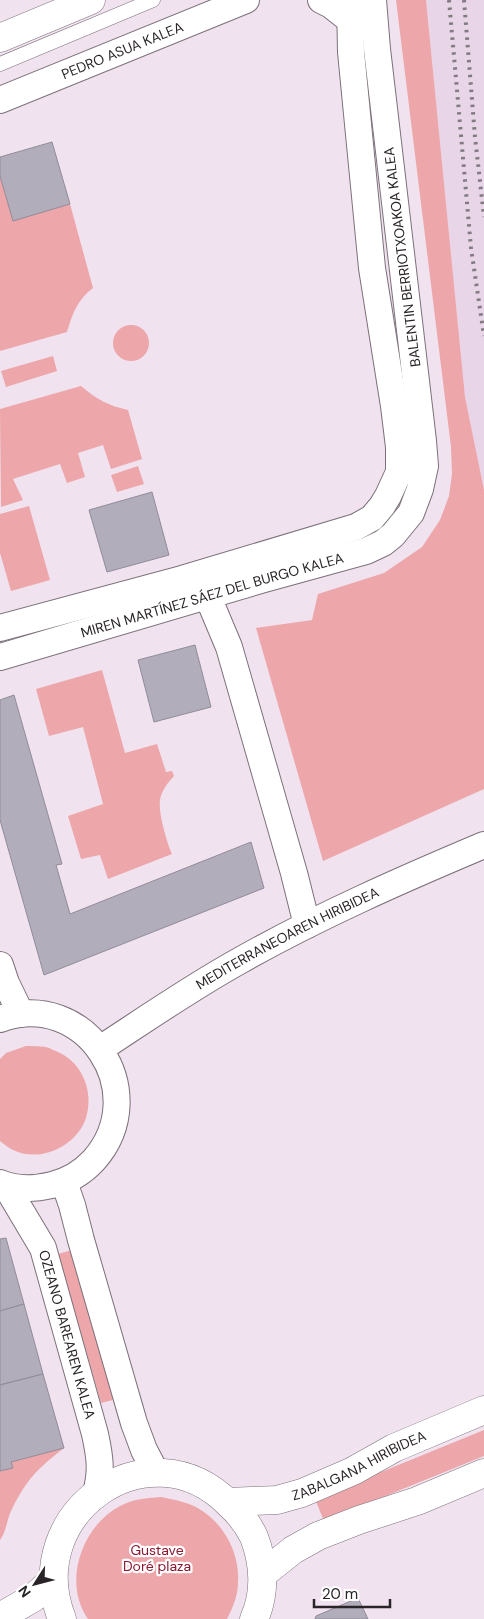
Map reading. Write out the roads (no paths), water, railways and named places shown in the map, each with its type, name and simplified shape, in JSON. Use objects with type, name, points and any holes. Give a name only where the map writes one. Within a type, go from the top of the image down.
[{"type":"main road","points":[[0,38],[92,0]]},
{"type":"main road","name":"ZABALGANA HIRIBIDEA","points":[[228,1502],[277,1500],[302,1493],[353,1471],[394,1448],[484,1410]]},
{"type":"main road","points":[[62,1619],[55,1596],[53,1580],[56,1551],[65,1529],[79,1510],[96,1493],[114,1483],[135,1476],[156,1473],[178,1475],[199,1482],[218,1492],[249,1526],[259,1549],[262,1574],[261,1596],[254,1619]]},
{"type":"main road","points":[[262,1574],[293,1550],[318,1536],[484,1473]]},
{"type":"main road","points":[[0,1617],[33,1598],[53,1580]]},
{"type":"street","name":"PEDRO ASUA KALEA","points":[[0,100],[246,0]]},
{"type":"street","points":[[321,0],[350,10]]},
{"type":"street","name":"BALENTIN BERRIOTXOAKOA KALEA","points":[[373,0],[377,50],[425,466],[420,489],[411,513]]},
{"type":"street","name":"BALENTIN BERRIOTXOAKOA KALEA","points":[[350,10],[372,268],[399,447],[398,472],[388,496]]},
{"type":"street","name":"MIREN MARTÍNEZ SÁEZ DEL BURGO KALEA","points":[[0,628],[182,579],[356,527],[372,518],[388,496]]},
{"type":"street","name":"MIREN MARTÍNEZ SÁEZ DEL BURGO KALEA","points":[[0,657],[366,551],[383,543],[393,535],[411,513]]},
{"type":"street","points":[[182,579],[208,597],[229,647],[294,873],[307,925]]},
{"type":"street","name":"MEDITERRANEOAREN HIRIBIDEA","points":[[100,1049],[240,960],[307,925],[406,878],[484,845]]},
{"type":"street","points":[[0,965],[6,983],[10,1017],[44,1015],[65,1021],[84,1033],[100,1049],[113,1072],[118,1098],[114,1125],[104,1149],[86,1168],[64,1182],[36,1188],[3,1184]]},
{"type":"street","points":[[64,1182],[134,1423],[144,1450],[156,1473]]},
{"type":"street","name":"OZEANO BAREAREN KALEA","points":[[3,1184],[43,1248],[100,1457],[100,1476],[96,1493]]},
{"type":"lane","points":[[0,64],[153,0]]},
{"type":"railway","points":[[449,0],[471,248],[484,336]]},
{"type":"railway","points":[[464,0],[475,137],[484,217]]},
{"type":"park label","name":"Gustave Doré plaza","points":[[157,1558]]}]
